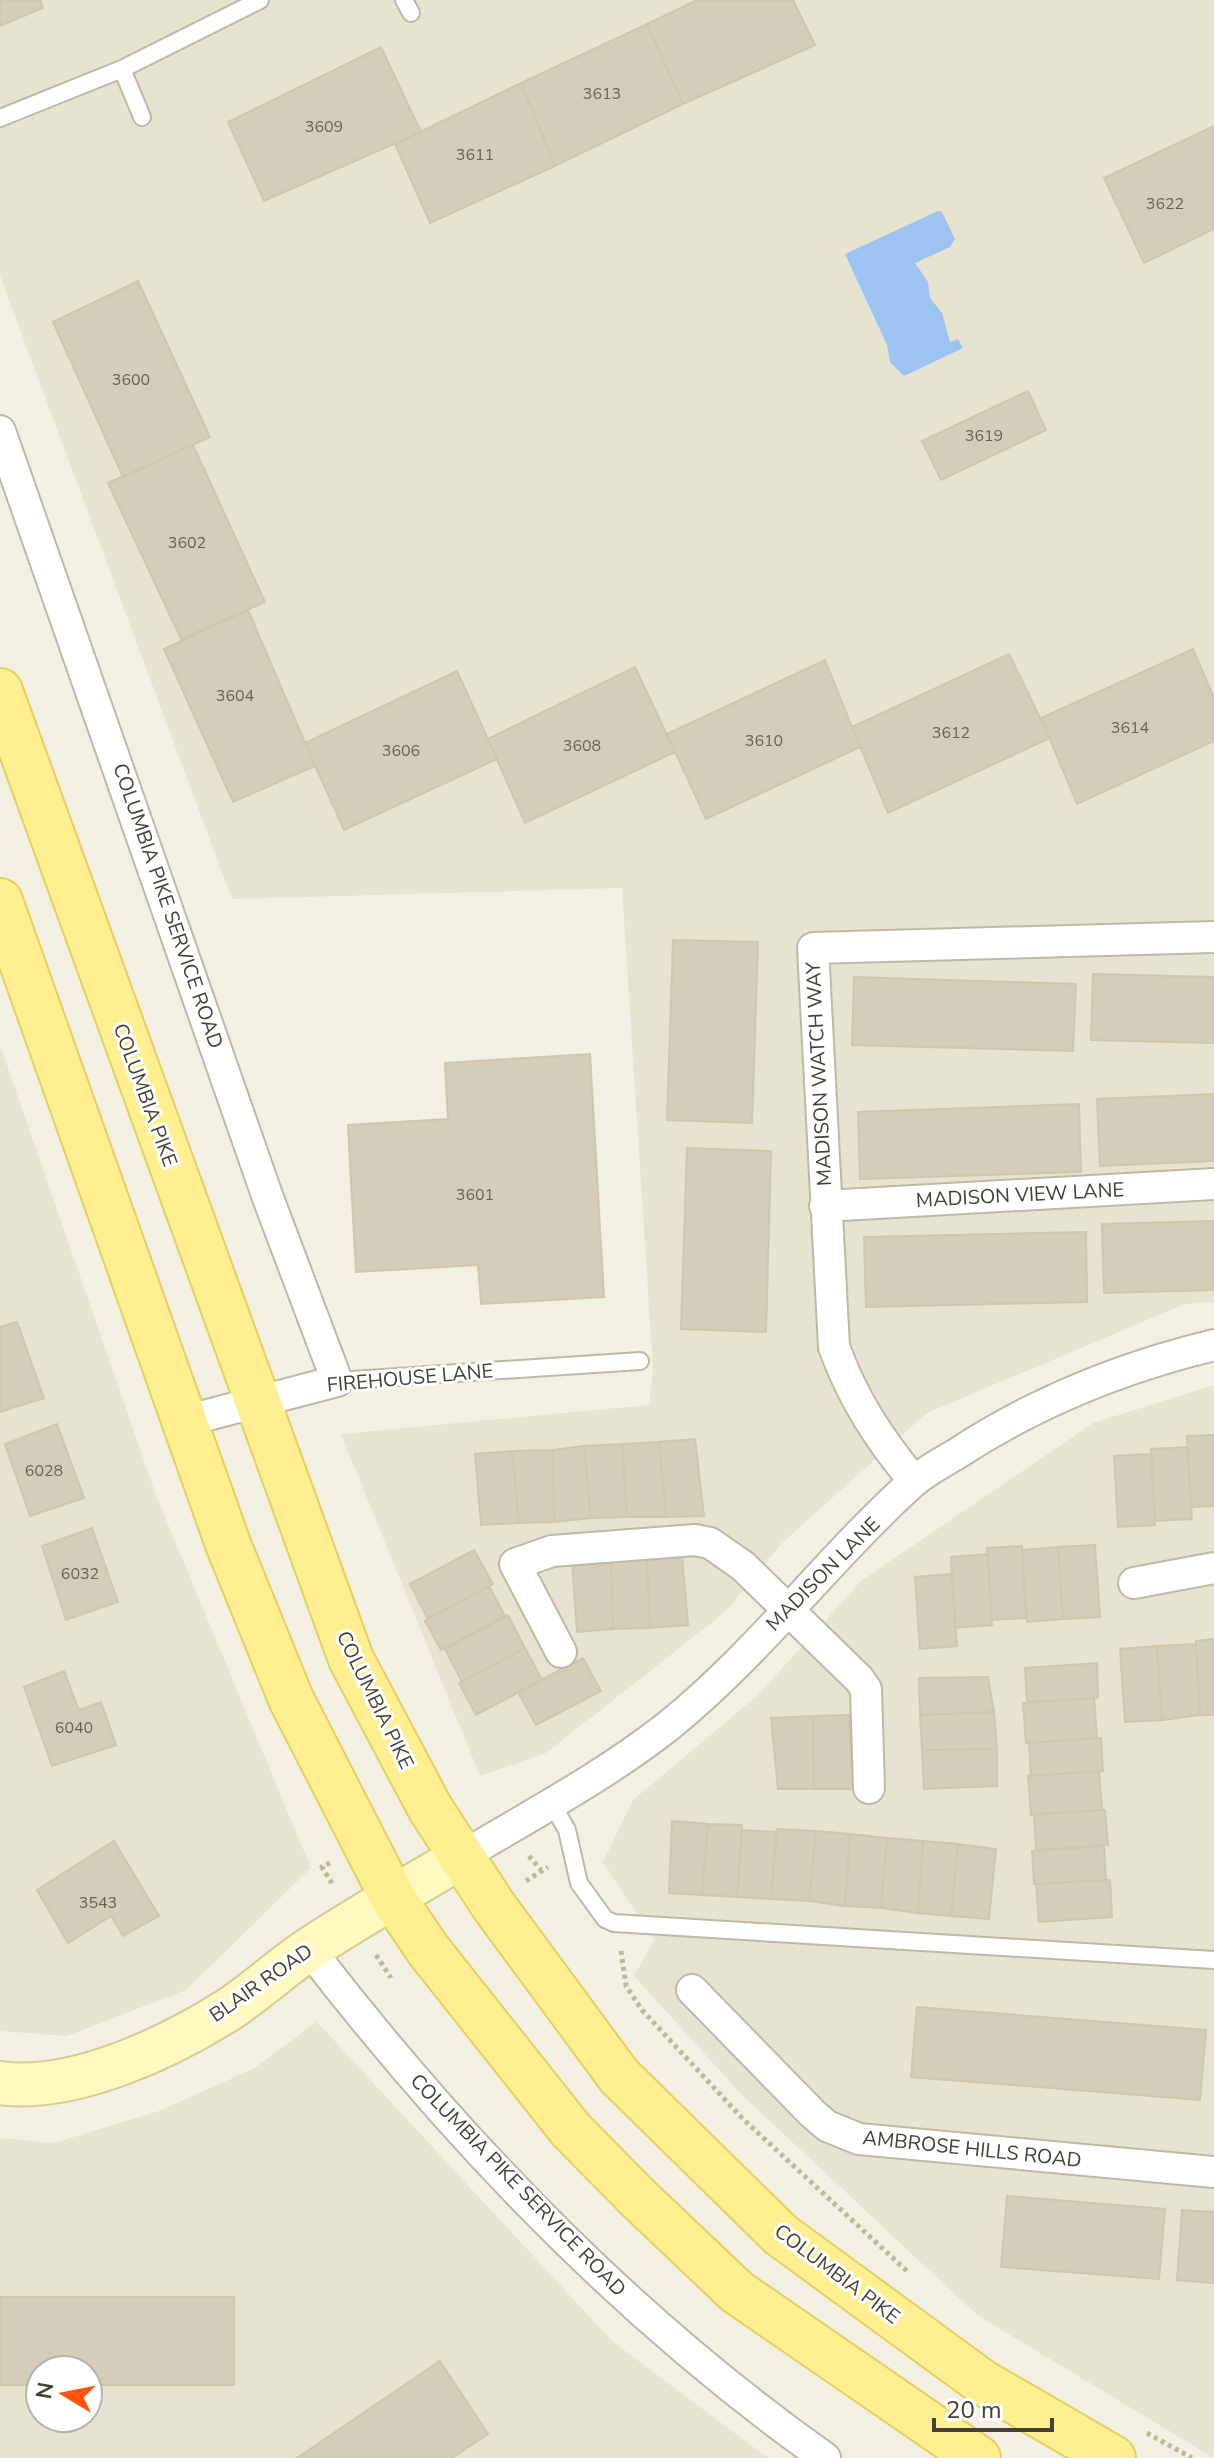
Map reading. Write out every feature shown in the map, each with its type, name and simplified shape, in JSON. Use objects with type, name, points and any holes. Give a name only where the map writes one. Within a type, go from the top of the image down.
[{"type":"main road","name":"COLUMBIA PIKE","points":[[0,691],[351,1659],[416,1785],[461,1857],[619,2076],[781,2235],[982,2382],[1127,2444]]},
{"type":"main road","points":[[0,901],[10,961],[185,1421],[228,1544],[291,1699],[393,1898],[429,1951],[571,2130],[638,2198],[737,2292],[978,2458]]},
{"type":"street","name":"COLUMBIA PIKE SERVICE ROAD","points":[[0,431],[268,1198],[337,1381]]},
{"type":"street","name":"MADISON WATCH WAY","points":[[914,1481],[878,1438],[848,1385],[834,1347],[813,948],[1214,937]]},
{"type":"street","name":"MADISON VIEW LANE","points":[[825,1206],[1214,1184]]},
{"type":"street","name":"MADISON LANE","points":[[461,1857],[552,1804],[667,1727],[718,1681],[914,1481],[983,1436],[1070,1392],[1156,1359],[1214,1345]]},
{"type":"street","name":"FIREHOUSE LANE","points":[[185,1421],[337,1381]]},
{"type":"street","points":[[561,1652],[515,1564],[552,1551],[695,1540],[710,1543],[743,1566],[866,1689],[869,1788]]},
{"type":"street","points":[[1134,1583],[1214,1568]]},
{"type":"street","name":"BLAIR ROAD","points":[[0,2083],[63,2080],[122,2063],[229,2009],[309,1949],[461,1857]]},
{"type":"street","name":"COLUMBIA PIKE SERVICE ROAD","points":[[309,1949],[437,2103],[551,2226],[650,2321],[749,2404],[825,2458]]},
{"type":"street","name":"AMBROSE HILLS ROAD","points":[[692,1990],[812,2113],[827,2126],[859,2139],[1214,2172]]},
{"type":"lane","points":[[0,118],[122,69],[260,0]]},
{"type":"lane","points":[[122,69],[142,117]]},
{"type":"lane","name":"FIREHOUSE LANE","points":[[337,1381],[640,1361]]},
{"type":"lane","points":[[552,1804],[567,1830],[579,1883],[605,1919],[624,1923],[1214,1960]]},
{"type":"path","points":[[624,1923],[620,1965],[626,1986],[642,2010],[743,2119],[913,2277]]},
{"type":"path","points":[[1127,2444],[1192,2458]]},
{"type":"shaded area","points":[[0,0],[1214,0],[1214,1302],[1185,1304],[927,1413],[782,1543],[724,1613],[546,1753],[480,1776],[341,1434],[649,1405],[653,1369],[622,888],[232,899],[0,276]]},
{"type":"shaded area","points":[[0,1045],[157,1498],[311,1868],[186,1990],[67,2036],[0,2031]]},
{"type":"shaded area","points":[[1214,1385],[1214,2458],[977,2315],[742,2095],[634,1976],[654,1940],[603,1862],[633,1800],[757,1696],[861,1581],[1093,1423]]},
{"type":"shaded area","points":[[317,2022],[612,2341],[768,2458],[0,2458],[0,2138],[54,2143],[159,2111],[253,2069]]},
{"type":"water","points":[[938,211],[942,212],[955,239],[950,247],[915,263],[928,282],[930,298],[942,313],[950,342],[958,339],[963,348],[904,376],[890,362],[887,345],[845,254]]},
{"type":"building","points":[[0,0],[40,0],[43,8],[0,26]]},
{"type":"building","points":[[697,0],[793,0],[815,45],[683,104],[647,24]]},
{"type":"building","points":[[647,24],[683,104],[555,166],[521,83]]},
{"type":"building","points":[[381,47],[421,132],[264,201],[228,122]]},
{"type":"building","points":[[521,83],[555,166],[430,223],[395,144]]},
{"type":"building","points":[[1214,126],[1214,229],[1144,263],[1104,178]]},
{"type":"building","points":[[138,281],[210,437],[123,477],[53,322]]},
{"type":"building","points":[[1028,391],[1046,430],[941,480],[922,441]]},
{"type":"building","points":[[193,445],[265,602],[181,639],[108,483]]},
{"type":"building","points":[[248,610],[315,766],[233,802],[164,649]]},
{"type":"building","points":[[1193,649],[1214,698],[1214,741],[1077,804],[1041,718]]},
{"type":"building","points":[[1009,654],[1050,738],[888,813],[852,727]]},
{"type":"building","points":[[825,660],[860,747],[706,819],[667,734]]},
{"type":"building","points":[[635,667],[675,752],[525,823],[488,739]]},
{"type":"building","points":[[457,671],[497,759],[344,830],[305,743]]},
{"type":"building","points":[[673,940],[758,942],[752,1123],[667,1120]]},
{"type":"building","points":[[1093,974],[1214,977],[1214,1043],[1091,1040]]},
{"type":"building","points":[[854,977],[1076,984],[1073,1051],[852,1045]]},
{"type":"building","points":[[590,1054],[604,1297],[481,1304],[478,1265],[356,1272],[348,1125],[448,1119],[445,1063]]},
{"type":"building","points":[[1214,1094],[1214,1161],[1100,1166],[1097,1099]]},
{"type":"building","points":[[1079,1104],[1081,1172],[860,1179],[858,1112]]},
{"type":"building","points":[[687,1148],[771,1151],[766,1332],[681,1329]]},
{"type":"building","points":[[1214,1221],[1214,1290],[1104,1293],[1102,1224]]},
{"type":"building","points":[[1086,1232],[1087,1302],[866,1307],[864,1237]]},
{"type":"building","points":[[17,1322],[44,1398],[0,1412],[0,1327]]},
{"type":"building","points":[[57,1424],[84,1498],[30,1516],[5,1444]]},
{"type":"building","points":[[1214,1435],[1214,1506],[1191,1507],[1187,1436]]},
{"type":"building","points":[[695,1439],[704,1516],[666,1517],[659,1442]]},
{"type":"building","points":[[659,1442],[666,1517],[627,1517],[622,1444]]},
{"type":"building","points":[[622,1444],[627,1517],[591,1518],[584,1446]]},
{"type":"building","points":[[584,1446],[591,1518],[554,1522],[553,1450]]},
{"type":"building","points":[[1187,1447],[1192,1519],[1155,1521],[1151,1449]]},
{"type":"building","points":[[553,1450],[554,1522],[519,1523],[512,1451]]},
{"type":"building","points":[[512,1451],[519,1523],[481,1525],[475,1454]]},
{"type":"building","points":[[1151,1454],[1155,1525],[1118,1527],[1114,1456]]},
{"type":"building","points":[[92,1528],[118,1602],[66,1620],[42,1546]]},
{"type":"building","points":[[1095,1545],[1100,1617],[1063,1619],[1058,1547]]},
{"type":"building","points":[[1022,1546],[1026,1618],[992,1620],[987,1548]]},
{"type":"building","points":[[1058,1547],[1063,1619],[1027,1622],[1022,1550]]},
{"type":"building","points":[[474,1550],[493,1584],[428,1619],[410,1584]]},
{"type":"building","points":[[988,1554],[992,1625],[955,1628],[951,1557]]},
{"type":"building","points":[[682,1556],[688,1625],[650,1628],[647,1560]]},
{"type":"building","points":[[611,1558],[613,1629],[577,1632],[572,1560]]},
{"type":"building","points":[[611,1558],[647,1560],[650,1628],[613,1629]]},
{"type":"building","points":[[952,1574],[957,1646],[920,1649],[915,1577]]},
{"type":"building","points":[[489,1586],[505,1616],[441,1650],[425,1621]]},
{"type":"building","points":[[508,1615],[525,1648],[462,1682],[445,1649]]},
{"type":"building","points":[[1214,1639],[1214,1715],[1200,1715],[1196,1641]]},
{"type":"building","points":[[1196,1644],[1200,1715],[1162,1720],[1157,1646]]},
{"type":"building","points":[[1157,1646],[1162,1720],[1125,1722],[1120,1649]]},
{"type":"building","points":[[525,1648],[542,1680],[476,1715],[459,1683]]},
{"type":"building","points":[[583,1658],[601,1691],[536,1725],[518,1692]]},
{"type":"building","points":[[1097,1663],[1098,1698],[1027,1702],[1025,1668]]},
{"type":"building","points":[[64,1671],[79,1710],[101,1702],[116,1745],[52,1766],[24,1687]]},
{"type":"building","points":[[988,1677],[994,1712],[920,1715],[919,1678]]},
{"type":"building","points":[[1094,1698],[1097,1738],[1026,1743],[1023,1703]]},
{"type":"building","points":[[994,1712],[997,1749],[922,1750],[920,1715]]},
{"type":"building","points":[[849,1715],[853,1789],[814,1789],[813,1716]]},
{"type":"building","points":[[813,1716],[814,1789],[778,1789],[771,1718]]},
{"type":"building","points":[[1101,1738],[1103,1771],[1031,1776],[1029,1743]]},
{"type":"building","points":[[997,1749],[997,1786],[924,1789],[922,1750]]},
{"type":"building","points":[[1099,1771],[1102,1810],[1031,1815],[1028,1776]]},
{"type":"building","points":[[1105,1810],[1108,1845],[1036,1850],[1034,1814]]},
{"type":"building","points":[[672,1821],[708,1824],[702,1895],[669,1893]]},
{"type":"building","points":[[708,1824],[742,1825],[737,1897],[702,1895]]},
{"type":"building","points":[[777,1829],[816,1831],[809,1901],[771,1899]]},
{"type":"building","points":[[742,1830],[776,1832],[771,1899],[737,1897]]},
{"type":"building","points":[[816,1831],[850,1834],[845,1906],[809,1901]]},
{"type":"building","points":[[850,1834],[887,1838],[881,1908],[845,1906]]},
{"type":"building","points":[[887,1838],[923,1841],[918,1913],[881,1908]]},
{"type":"building","points":[[114,1841],[159,1916],[123,1936],[111,1916],[68,1943],[37,1890]]},
{"type":"building","points":[[923,1841],[958,1844],[951,1916],[918,1913]]},
{"type":"building","points":[[958,1844],[996,1849],[989,1919],[951,1916]]},
{"type":"building","points":[[1104,1846],[1106,1880],[1034,1884],[1032,1851]]},
{"type":"building","points":[[1110,1880],[1112,1917],[1039,1922],[1036,1884]]},
{"type":"building","points":[[917,2007],[1206,2030],[1200,2100],[911,2077]]},
{"type":"building","points":[[1007,2196],[1165,2209],[1159,2279],[1001,2267]]},
{"type":"building","points":[[1182,2210],[1214,2212],[1214,2283],[1177,2280]]},
{"type":"building","points":[[0,2297],[234,2297],[234,2385],[104,2385],[104,2354],[24,2354],[24,2385],[0,2385]]},
{"type":"building","points":[[440,2361],[488,2434],[452,2458],[297,2458]]}]
